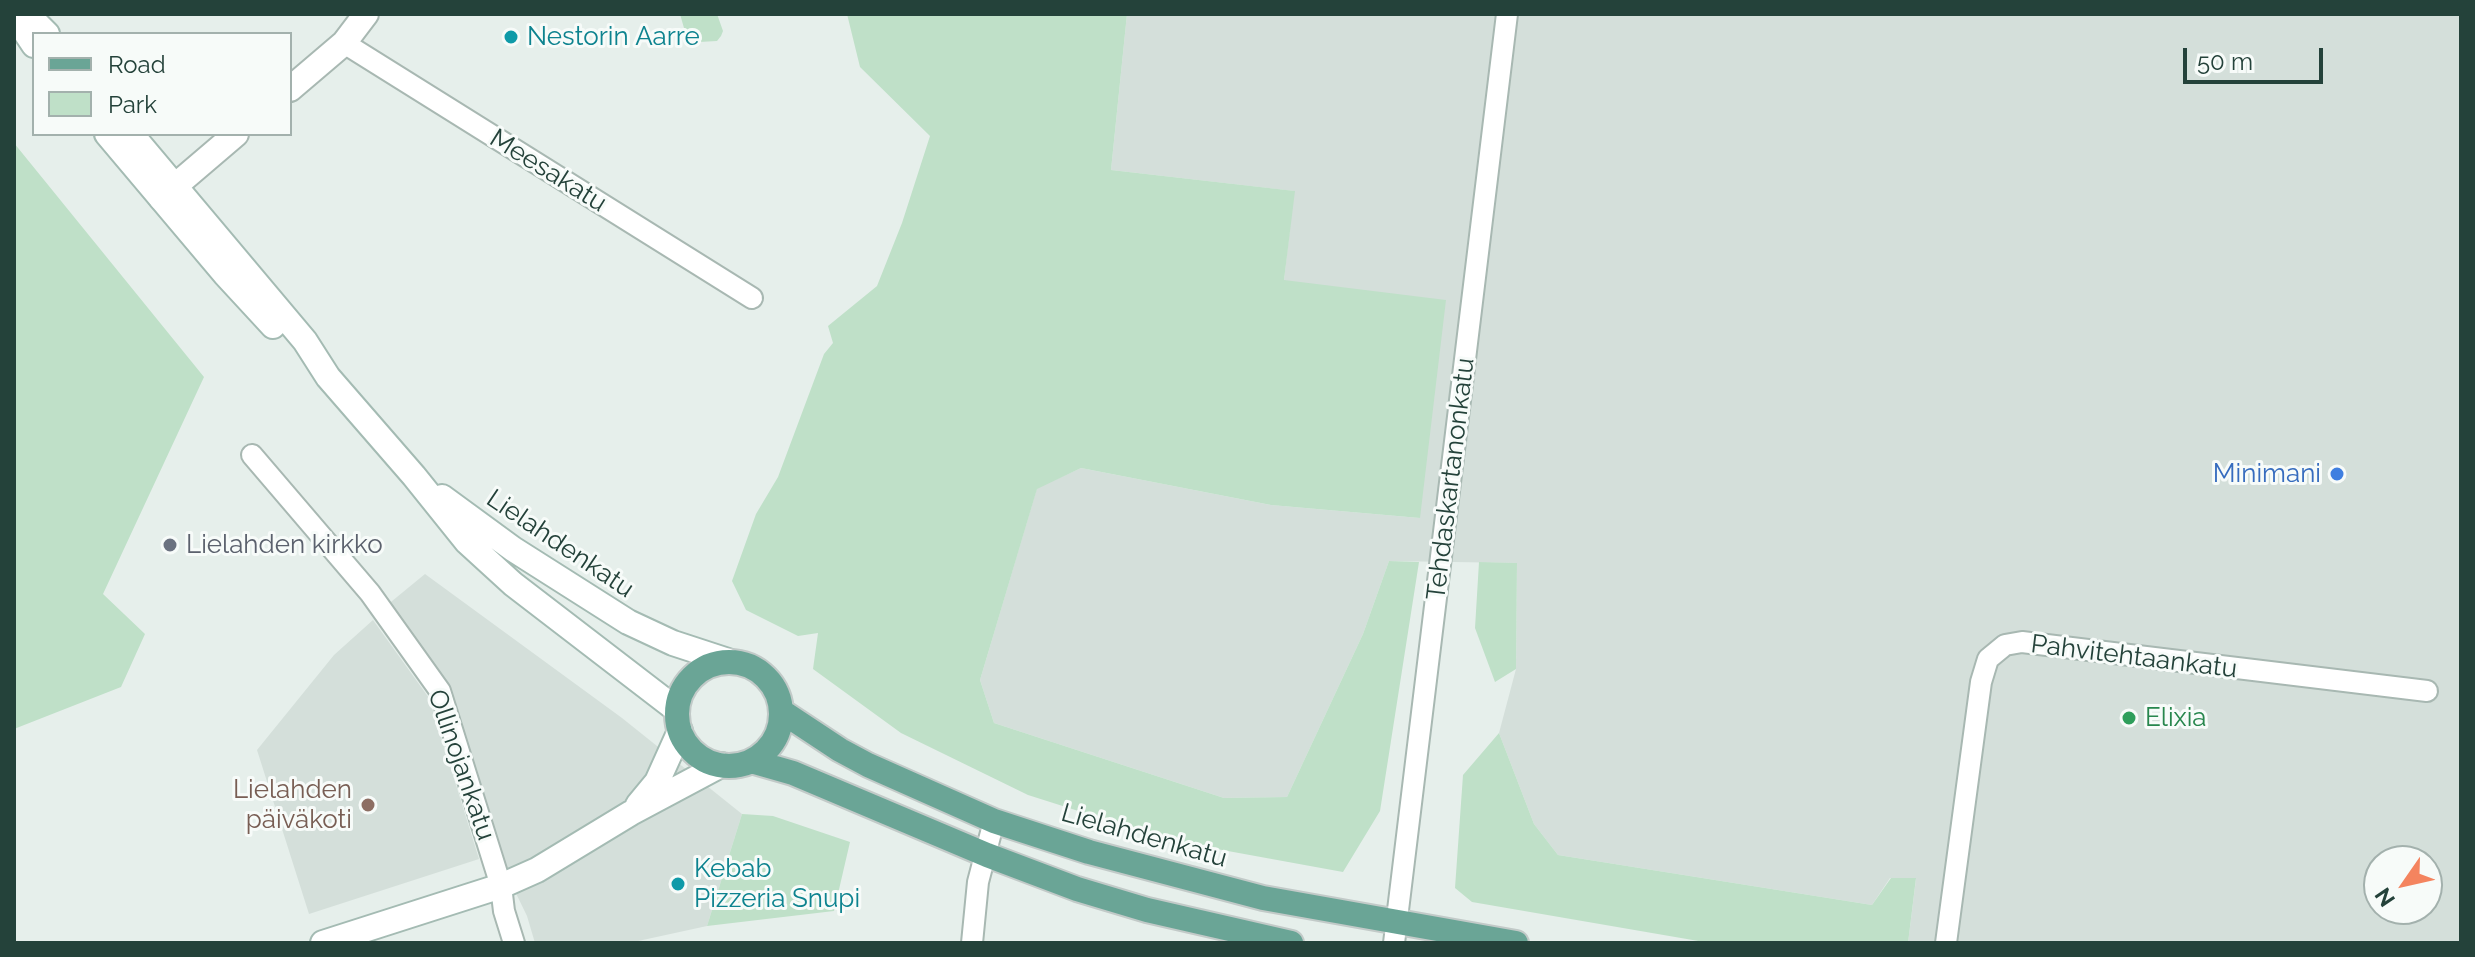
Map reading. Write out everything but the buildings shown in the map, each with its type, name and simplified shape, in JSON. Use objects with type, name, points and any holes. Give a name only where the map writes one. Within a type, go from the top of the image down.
[{"type":"main road","points":[[27,14],[45,32]]},
{"type":"main road","points":[[292,87],[344,43],[366,14]]},
{"type":"main road","points":[[14,15],[32,42]]},
{"type":"main road","name":"Lielahdenkatu","points":[[109,136],[168,192]]},
{"type":"main road","name":"Lielahdenkatu","points":[[132,136],[225,274],[294,348],[328,377],[467,542],[513,584],[679,721]]},
{"type":"main road","points":[[168,192],[234,136]]},
{"type":"main road","name":"Lielahdenkatu","points":[[414,476],[513,549],[606,610],[673,643],[728,661]]},
{"type":"main road","points":[[323,943],[501,886],[572,851],[631,813],[721,765],[751,761],[773,742],[780,724],[781,711],[774,687],[762,673],[746,664],[728,661],[697,672],[683,689],[679,721],[657,782],[631,813]]},
{"type":"main road","name":"Lielahdenkatu","points":[[781,711],[868,765],[994,821],[1181,878],[1396,933],[1516,943]]},
{"type":"main road","points":[[679,721],[696,754],[721,765]]},
{"type":"main road","points":[[751,761],[793,773],[987,855],[1077,889],[1133,906],[1291,943]]},
{"type":"street","name":"Tehdaskartanonkatu","points":[[1396,933],[1507,14]]},
{"type":"street","name":"Meesakatu","points":[[344,43],[752,298]]},
{"type":"street","name":"Ollinojankatu","points":[[252,455],[370,593],[440,691],[501,886],[504,911],[514,943]]},
{"type":"street","name":"Pahvitehtaankatu","points":[[1946,943],[1981,682],[1988,659],[2005,645],[2022,642],[2427,691]]},
{"type":"street","points":[[972,943],[978,882],[994,821]]},
{"type":"shaded area","points":[[1127,14],[2461,14],[2461,943],[1908,943],[1916,879],[1890,878],[1872,905],[1558,855],[1534,824],[1499,733],[1516,669],[1517,563],[1389,561],[1363,634],[1287,797],[1224,798],[994,723],[980,680],[1037,488],[1081,468],[1271,505],[1420,518],[1284,280],[1294,191],[1111,170]]},
{"type":"shaded area","points":[[425,574],[622,718],[742,814],[707,926],[629,943],[535,943],[527,916],[495,850],[456,724],[386,606]]},
{"type":"shaded area","name":"Lielahden päiväkoti","points":[[373,620],[429,698],[479,859],[309,914],[257,750],[334,655]]},
{"type":"green space","points":[[680,14],[717,14],[723,31],[721,36],[717,41],[699,42],[686,35]]},
{"type":"green space","points":[[847,14],[1127,14],[1111,170],[1295,191],[1284,280],[1446,300],[1420,518],[1271,505],[1081,468],[1037,489],[980,680],[994,723],[1224,798],[1287,797],[1363,634],[1389,561],[1419,562],[1380,811],[1343,872],[1173,841],[1028,795],[901,733],[813,669],[818,633],[798,636],[746,610],[732,581],[756,514],[778,477],[824,354],[833,343],[828,326],[877,286],[902,223],[930,136],[860,67]]},
{"type":"green space","points":[[14,143],[204,377],[103,594],[145,634],[121,687],[14,729]]},
{"type":"green space","points":[[1479,562],[1517,563],[1516,669],[1495,682],[1475,628]]},
{"type":"green space","points":[[1499,733],[1534,824],[1558,855],[1872,905],[1891,878],[1916,878],[1908,943],[1710,943],[1472,902],[1455,888],[1463,775]]},
{"type":"green space","points":[[742,814],[773,816],[850,842],[834,911],[707,926]]},
{"type":"place","name":"Nestorin Aarre","points":[[511,37]]},
{"type":"place","name":"Minimani","points":[[2337,474]]},
{"type":"place","name":"Lielahden kirkko","points":[[170,545]]},
{"type":"place","name":"Elixia","points":[[2129,718]]},
{"type":"place","name":"Lielahden päiväkoti","points":[[368,805]]},
{"type":"place","name":"Kebab Pizzeria Snupi","points":[[678,884]]}]
